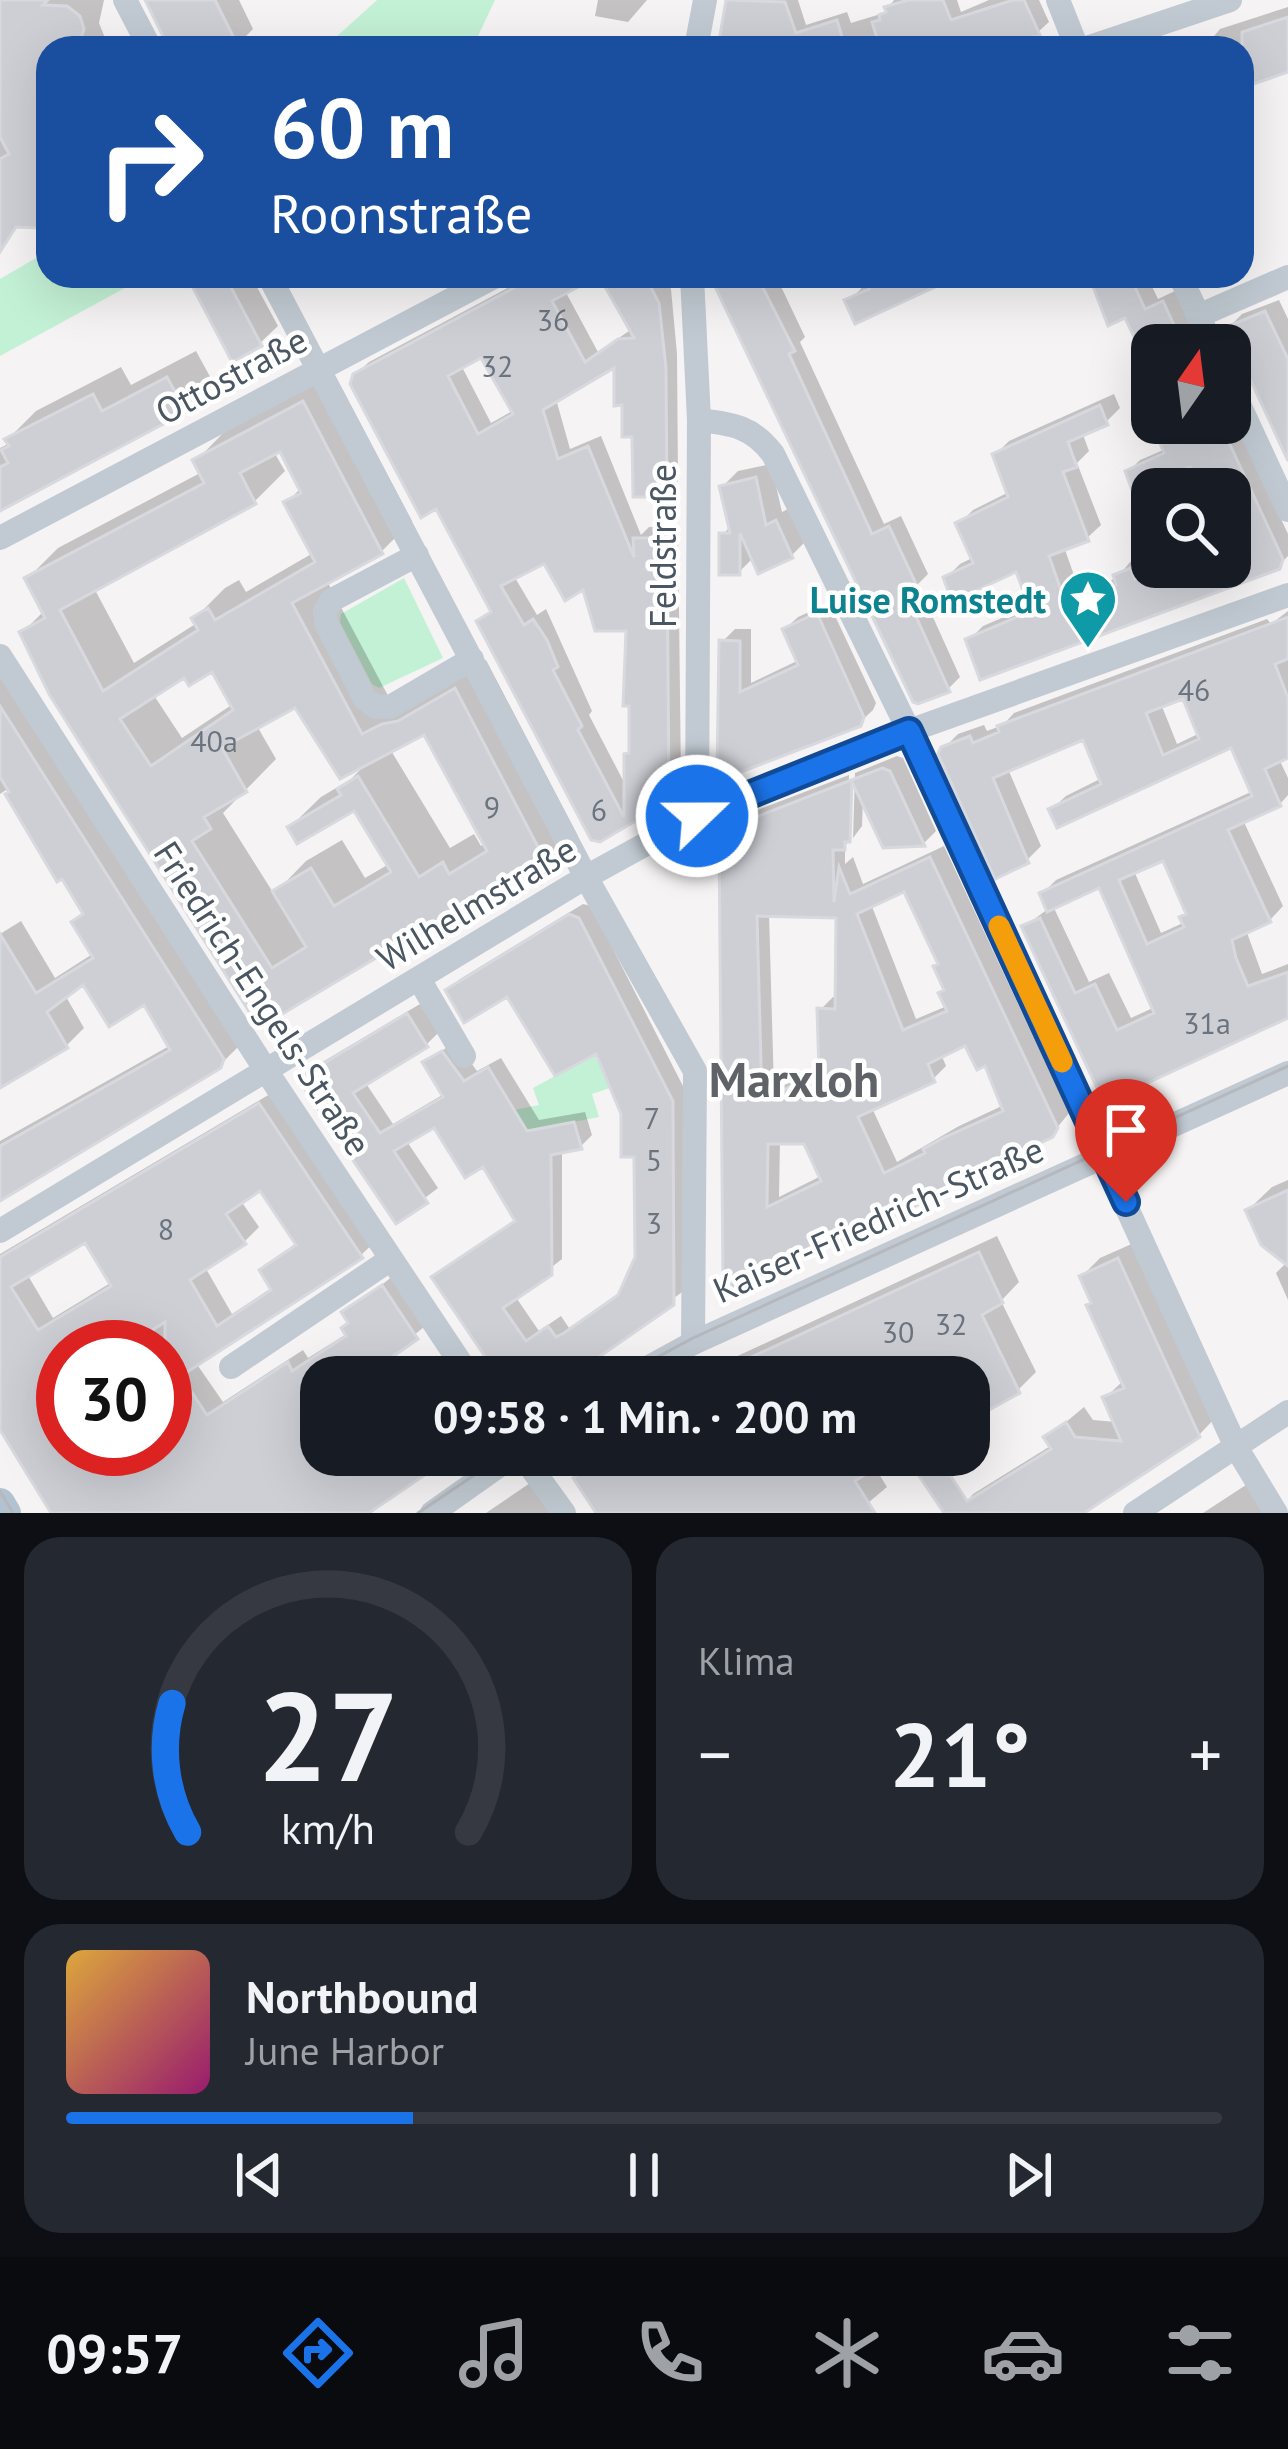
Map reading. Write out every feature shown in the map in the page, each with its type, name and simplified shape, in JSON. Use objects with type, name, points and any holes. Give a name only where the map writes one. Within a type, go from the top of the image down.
[{"type":"main road","points":[[0,1503],[6,1513]]},
{"type":"street","points":[[125,0],[144,36]]},
{"type":"street","points":[[698,36],[705,0]]},
{"type":"street","points":[[1058,0],[1072,36]]},
{"type":"street","points":[[1123,36],[1230,0]]},
{"type":"street","points":[[1198,316],[1288,277]]},
{"type":"street","points":[[275,288],[586,877],[695,1071],[693,1342]]},
{"type":"street","name":"Ottostraße","points":[[0,538],[473,288]]},
{"type":"street","name":"Feldstraße","points":[[693,288],[699,420],[697,816]]},
{"type":"street","points":[[1185,288],[1202,324]]},
{"type":"street","points":[[699,420],[741,425],[759,435],[773,454],[909,731],[1236,1447],[1276,1513]]},
{"type":"street","points":[[1251,430],[1288,510]]},
{"type":"street","points":[[417,555],[332,600],[325,611],[326,623],[364,700],[376,707],[390,706],[472,659]]},
{"type":"street","name":"Wilhelmstraße","points":[[0,1232],[586,877],[697,816],[909,731],[1288,595]]},
{"type":"street","name":"Friedrich-Engels-Straße","points":[[0,656],[456,1356]]},
{"type":"street","points":[[418,979],[464,1056]]},
{"type":"street","name":"Kaiser-Friedrich-Straße","points":[[668,1356],[1288,1073]]},
{"type":"street","points":[[231,1367],[391,1258]]},
{"type":"street","points":[[1135,1513],[1288,1412]]},
{"type":"street","points":[[432,1513],[487,1476]]},
{"type":"street","points":[[535,1476],[564,1513]]},
{"type":"green space","points":[[377,0],[495,0],[478,36],[337,36]]},
{"type":"green space","points":[[36,258],[36,288],[125,288],[0,356],[0,279]]},
{"type":"green space","points":[[404,578],[443,658],[379,688],[372,684],[340,622],[341,614]]},
{"type":"green space","points":[[594,1055],[613,1087],[592,1094],[599,1117],[527,1131],[514,1110],[539,1105],[533,1088]]},
{"type":"building","points":[[0,0],[48,0],[43,5],[67,6],[80,16],[82,36],[36,36],[36,228],[16,227],[0,252],[0,159],[9,154],[0,137]]},
{"type":"building","points":[[145,0],[215,0],[233,36],[163,36]]},
{"type":"building","points":[[726,0],[785,2],[796,33],[837,20],[842,36],[720,36]]},
{"type":"building","points":[[908,0],[943,0],[951,20],[1024,0],[1040,35],[876,36],[872,22],[880,20],[884,7]]},
{"type":"building","points":[[1288,17],[1288,72],[1254,84],[1254,36],[1242,36],[1242,32]]},
{"type":"building","points":[[193,288],[231,288],[262,346],[232,362]]},
{"type":"building","points":[[514,288],[576,288],[552,301],[585,362],[618,339],[634,338],[606,288],[651,288],[659,303],[666,368],[667,497],[633,497],[632,437],[622,437],[622,405],[614,406],[614,368],[543,410],[558,459],[588,446],[634,557],[633,538],[667,538],[666,803],[600,842],[591,840],[476,621],[491,612],[436,509],[421,518],[350,384],[353,374]],"holes":[[[481,358],[513,414],[478,434],[448,376]],[[544,564],[565,601],[583,590],[595,631],[626,631],[623,706],[629,706],[629,753],[624,754],[624,817],[578,730],[582,726],[553,670],[558,667],[547,640],[533,619],[524,625],[501,586]]]},
{"type":"building","points":[[716,288],[763,288],[795,351],[789,354],[872,534],[889,526],[918,588],[906,594],[950,692],[913,702]]},
{"type":"building","points":[[933,288],[855,324],[844,300],[869,289]]},
{"type":"building","points":[[1094,288],[1135,288],[1145,309],[1163,301],[1173,324],[1131,324],[1131,330],[1125,318],[1108,326]]},
{"type":"building","points":[[1265,311],[1288,359],[1288,461],[1251,381],[1251,324],[1233,324]]},
{"type":"building","points":[[167,377],[186,412],[0,511],[0,467],[8,463],[1,450],[9,446],[4,439],[93,394],[102,411]]},
{"type":"building","points":[[303,401],[383,554],[292,603],[362,734],[398,721],[455,688],[549,868],[473,917],[465,905],[267,1023],[255,1021],[49,694],[19,632],[45,618],[24,578],[204,483],[192,460]],"holes":[[[280,452],[301,493],[283,502],[315,562],[215,620],[208,608],[191,618],[198,630],[103,691],[60,610],[256,504],[240,473]],[[212,672],[233,710],[151,766],[120,719],[184,678],[189,686]],[[295,708],[340,779],[424,735],[487,851],[449,874],[443,862],[419,877],[358,776],[337,789],[341,795],[287,827],[297,844],[354,811],[391,872],[334,906],[311,868],[272,891],[306,947],[272,968],[192,841],[211,829],[204,817],[247,792],[222,748]]]},
{"type":"building","points":[[1100,405],[1108,425],[1068,442],[1077,467],[1063,472],[1089,541],[1049,556],[1066,604],[1116,585],[1113,575],[1131,568],[1131,588],[1229,588],[980,680],[965,639],[1031,611],[1016,572],[952,602],[943,577],[973,563],[955,523],[1008,497],[992,454]]},
{"type":"building","points":[[1160,444],[1230,444],[1241,468],[1132,468],[1164,453]]},
{"type":"building","points":[[756,477],[766,525],[776,520],[793,558],[758,574],[740,533],[740,575],[719,575],[719,533],[730,533],[719,486]]},
{"type":"building","points":[[1251,490],[1283,559],[1280,569],[1251,580]]},
{"type":"building","points":[[817,613],[864,717],[861,726],[725,778],[717,772],[719,640],[740,641],[740,692],[798,665],[782,629]]},
{"type":"building","points":[[1288,617],[1288,659],[1275,664],[1288,698],[1288,758],[1265,769],[1281,806],[1228,830],[1271,922],[1232,940],[1236,958],[1248,986],[1288,972],[1288,1018],[1104,1103],[1021,926],[1040,918],[1075,993],[1095,984],[1117,1030],[1154,1013],[1099,888],[1047,912],[1039,893],[1252,796],[1231,748],[1057,828],[1048,809],[1101,784],[1083,740],[993,778],[1029,863],[995,879],[938,754],[941,747],[970,736],[973,743],[999,732],[997,726]],"holes":[[[1183,699],[1199,739],[1163,755],[1146,713]],[[1163,861],[1186,914],[1179,917],[1184,927],[1147,944],[1119,880]]]},
{"type":"building","points":[[0,706],[224,1059],[221,1068],[0,1201],[0,1146],[170,1050],[144,1005],[109,1027],[83,985],[47,1012],[68,1048],[0,1088],[0,934],[36,993],[93,958],[71,922],[83,914],[62,879],[57,882],[5,794],[9,792],[0,777]]},
{"type":"building","points":[[882,768],[890,771],[925,846],[883,848],[852,782],[850,842],[845,842],[845,850],[833,850],[834,902],[839,867],[850,894],[930,857],[1058,1128],[1053,1137],[942,1189],[943,1193],[733,1291],[730,1283],[723,1283],[719,838],[725,829]],"holes":[[[904,892],[938,964],[933,966],[944,990],[938,993],[947,1011],[903,1030],[857,914]],[[757,916],[836,918],[835,1009],[817,1008],[819,1073],[762,1100]],[[965,1046],[977,1070],[985,1066],[1003,1111],[943,1138],[923,1149],[925,1153],[884,1173],[858,1117],[935,1082],[928,1064]],[[768,1144],[804,1144],[821,1181],[767,1207]]]},
{"type":"building","points":[[569,914],[579,918],[673,1101],[674,1305],[600,1356],[485,1356],[431,1277],[515,1221],[483,1167],[465,1178],[434,1128],[394,1151],[428,1203],[396,1224],[298,1079],[407,1013],[428,1047],[353,1093],[380,1133],[443,1097],[422,1062],[442,1051],[464,1081],[488,1067],[527,1131],[574,1122],[582,1149],[551,1155],[552,1275],[503,1308],[526,1341],[548,1326],[556,1337],[564,1333],[618,1295],[635,1257],[634,1157],[621,1157],[621,1114],[596,1054],[555,1076],[507,997],[464,1023],[445,990]]},
{"type":"building","points":[[259,1103],[363,1258],[192,1369],[192,1320],[55,1320],[111,1286],[85,1243],[11,1287],[36,1327],[36,1476],[192,1476],[192,1392],[207,1415],[288,1362],[292,1371],[300,1366],[300,1476],[423,1476],[369,1513],[51,1513],[0,1430],[0,1257]],"holes":[[[260,1191],[296,1245],[259,1270],[271,1290],[217,1326],[190,1280],[246,1244],[226,1214]]]},
{"type":"building","points":[[1288,1190],[1288,1266],[1261,1245],[1245,1210]]},
{"type":"building","points":[[979,1252],[1003,1303],[982,1315],[1020,1393],[990,1409],[990,1356],[754,1356]]},
{"type":"building","points":[[1118,1258],[1200,1437],[1084,1513],[944,1513],[919,1476],[951,1476],[967,1501],[1051,1449],[1043,1437],[1066,1422],[1075,1437],[1121,1441],[1102,1397],[1124,1388],[1086,1305],[1091,1303],[1079,1276]]},
{"type":"building","points":[[382,1285],[418,1339],[393,1356],[315,1356],[346,1336],[341,1328],[348,1323],[341,1312]]},
{"type":"building","points":[[863,1476],[855,1481],[875,1513],[596,1513],[573,1478]]},
{"type":"tram line","points":[[659,1356],[1288,1066]]},
{"type":"tram line","points":[[418,1513],[473,1476]]},
{"type":"tram line","points":[[0,1491],[13,1513]]},
{"type":"slow traffic","points":[[999,926],[1062,1062]]},
{"type":"place","name":"Luise Romstedt","points":[[1088,650]]},
{"type":"district","name":"Marxloh","points":[[794,1079]]},
{"type":"route","points":[[697,816],[909,731],[1126,1202]]}]
